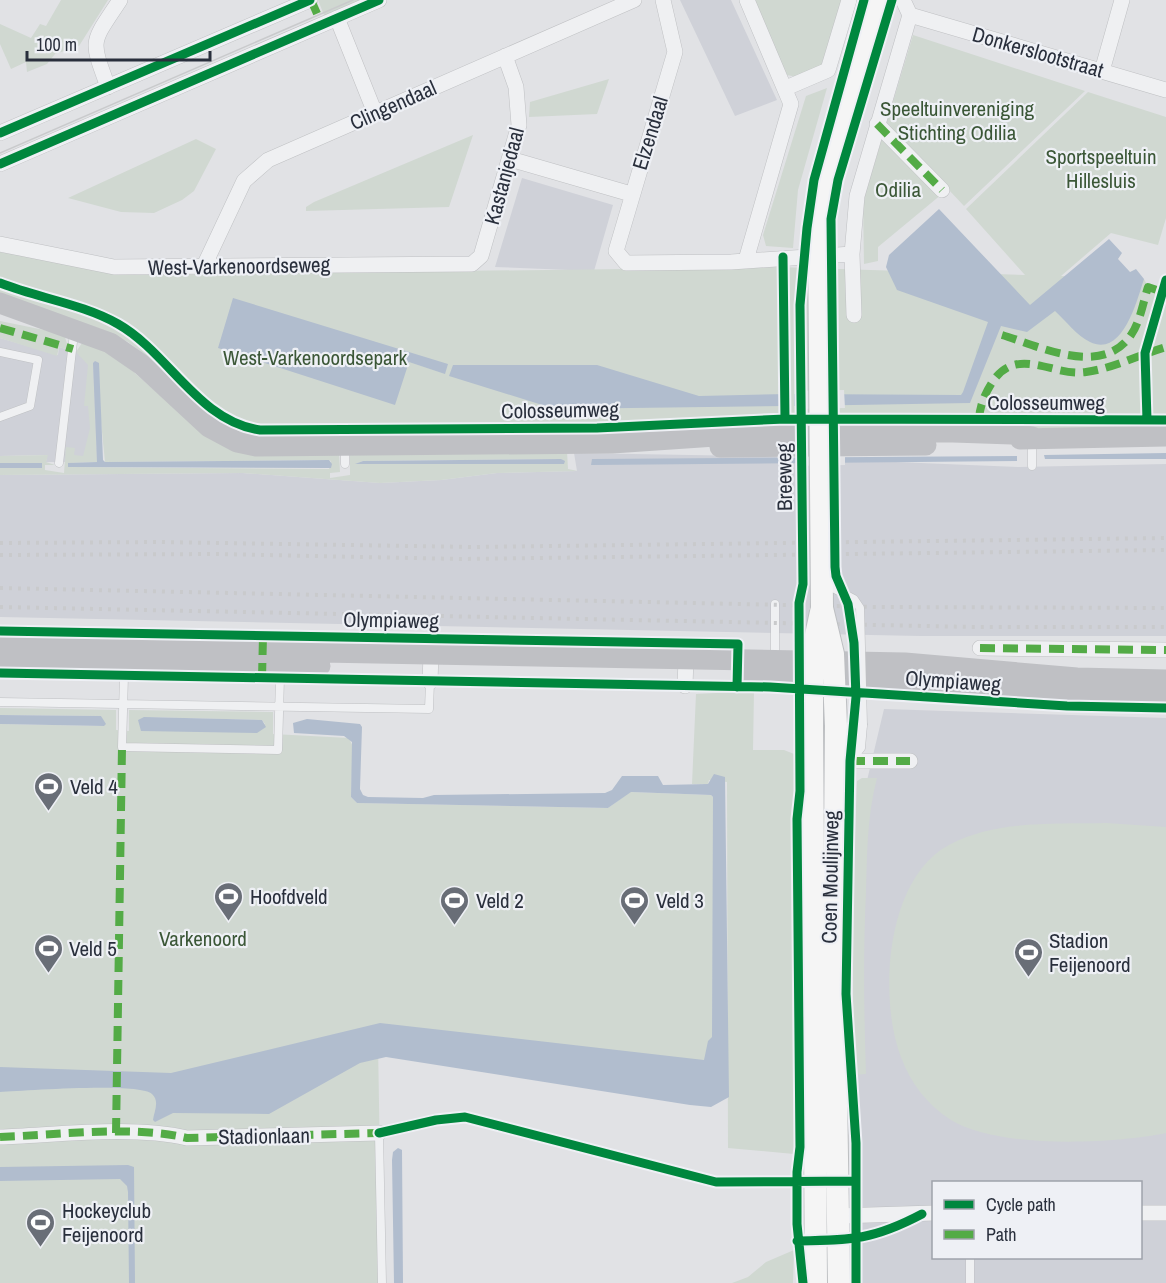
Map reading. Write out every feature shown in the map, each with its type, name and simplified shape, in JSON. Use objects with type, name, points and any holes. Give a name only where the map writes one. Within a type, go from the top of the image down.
[{"type":"main road","name":"Breeweg","points":[[822,582],[819,311],[821,217],[826,187],[880,0]]},
{"type":"main road","name":"Colosseumweg","points":[[0,303],[45,322],[110,343],[135,358],[200,421],[227,437],[256,446],[345,455],[612,443],[738,448],[873,447],[988,443],[1032,437],[1166,436]]},
{"type":"main road","name":"Colosseumweg","points":[[0,318],[45,322]]},
{"type":"main road","name":"Coen Moulijnweg","points":[[822,582],[822,608],[812,654],[812,772],[827,1216],[839,1283]]},
{"type":"main road","name":"Coen Moulijnweg","points":[[816,1283],[827,1216],[843,766],[836,726],[833,654],[822,608]]},
{"type":"main road","name":"Olympiaweg","points":[[0,646],[124,662]]},
{"type":"main road","name":"Olympiaweg","points":[[0,660],[790,675],[904,673],[1077,678],[1166,695]]},
{"type":"main road","name":"Olympiaweg","points":[[685,673],[775,660],[904,673]]},
{"type":"main road","name":"Olympiaweg","points":[[1127,688],[1166,680]]},
{"type":"street","points":[[108,87],[94,49],[98,33],[120,0]]},
{"type":"street","points":[[0,133],[310,0]]},
{"type":"street","points":[[0,164],[379,0]]},
{"type":"street","name":"Clingendaal","points":[[204,266],[244,182],[253,171],[268,160],[634,0]]},
{"type":"street","name":"Elzendaal","points":[[663,0],[675,52],[631,194],[616,251],[626,263],[746,260]]},
{"type":"street","points":[[747,0],[792,104],[746,260],[852,254]]},
{"type":"street","points":[[786,88],[828,70],[849,0]]},
{"type":"street","points":[[854,315],[852,254],[857,196],[876,124],[910,15],[903,0]]},
{"type":"street","points":[[1102,71],[1122,0]]},
{"type":"street","name":"Donkerslootstraat","points":[[910,15],[1166,90]]},
{"type":"street","points":[[337,18],[375,113]]},
{"type":"street","name":"Kastanjedaal","points":[[479,260],[510,159],[520,111],[516,87],[505,56]]},
{"type":"street","points":[[876,124],[942,190]]},
{"type":"street","points":[[510,159],[631,194]]},
{"type":"street","name":"West-Varkenoordseweg","points":[[0,244],[114,267],[472,264],[479,260]]},
{"type":"street","points":[[980,648],[1166,650]]},
{"type":"street","points":[[843,766],[910,760]]},
{"type":"street","name":"Stadionlaan","points":[[0,1137],[116,1133],[171,1134],[187,1138],[379,1133]]},
{"type":"street","points":[[827,1216],[932,1213]]},
{"type":"street","points":[[1142,1213],[1166,1213]]},
{"type":"lane","points":[[59,463],[75,330]]},
{"type":"lane","points":[[0,352],[38,360],[30,406],[0,417]]},
{"type":"lane","points":[[1032,437],[1032,466]]},
{"type":"lane","name":"Coen Moulijnweg","points":[[822,582],[849,596],[861,608],[863,725],[861,748],[843,766]]},
{"type":"lane","points":[[775,604],[775,660]]},
{"type":"lane","points":[[124,662],[122,747],[254,750],[278,750],[280,665]]},
{"type":"lane","points":[[0,702],[429,709],[430,668]]},
{"type":"lane","points":[[812,772],[843,766]]},
{"type":"lane","name":"Stadionlaan","points":[[379,1133],[382,1283]]},
{"type":"lane","points":[[970,1259],[970,1283]]},
{"type":"shaded area","points":[[680,0],[731,0],[777,100],[735,116]]},
{"type":"shaded area","points":[[522,178],[613,205],[594,271],[495,267]]},
{"type":"shaded area","points":[[0,338],[58,355],[59,347],[93,357],[95,361],[97,462],[46,462],[47,455],[0,456]]},
{"type":"shaded area","points":[[574,453],[749,456],[1019,467],[1166,464],[1166,636],[920,636],[0,617],[0,475],[242,473],[380,483],[441,480],[497,473],[577,471]]},
{"type":"shaded area","points":[[884,709],[1166,718],[1166,1283],[862,1283],[857,1070],[865,789]]},
{"type":"green space","points":[[61,0],[108,0],[79,46],[55,54],[47,64],[27,72],[26,62],[11,69],[0,44],[0,24],[31,38],[40,24],[46,26]]},
{"type":"green space","points":[[318,0],[371,0],[326,20]]},
{"type":"green space","points":[[752,0],[842,0],[821,68],[797,77],[787,75]]},
{"type":"green space","name":"Speeltuinvereniging Stichting Odilia","points":[[913,35],[1085,91],[964,206],[948,189],[878,247],[878,261],[864,264],[863,202]]},
{"type":"green space","points":[[609,79],[597,114],[529,117],[530,102]]},
{"type":"green space","points":[[827,88],[798,190],[793,248],[766,246],[763,235],[806,96]]},
{"type":"green space","name":"West-Varkenoordsepark","points":[[1088,92],[1166,117],[1166,218],[1158,245],[1111,233],[1061,276],[1144,279],[1151,292],[1166,297],[1166,428],[967,428],[280,441],[226,430],[152,360],[128,342],[101,329],[0,298],[0,252],[138,275],[778,267],[1025,275],[966,209]]},
{"type":"green space","points":[[473,135],[449,207],[306,211],[306,207],[314,202]]},
{"type":"green space","points":[[196,139],[216,149],[194,191],[182,200],[154,213],[121,212],[68,198]]},
{"type":"green space","points":[[0,321],[64,334],[69,350],[59,347],[57,356],[0,338]]},
{"type":"green space","points":[[84,340],[110,351],[190,422],[339,453],[340,472],[330,473],[330,478],[350,475],[350,453],[567,451],[568,469],[578,471],[497,473],[441,480],[380,483],[242,473],[0,475],[0,468],[41,468],[41,463],[0,463],[0,456],[48,455],[46,462],[55,465],[45,465],[45,470],[64,473],[66,447],[75,448],[74,455],[83,456],[90,428],[88,406],[84,406],[88,365],[76,352]],"holes":[[[95,361],[105,462],[328,460],[331,461],[329,469],[69,467],[69,463],[97,462],[93,363]],[[561,459],[564,464],[356,464],[363,461]]]},
{"type":"green space","points":[[754,691],[753,750],[784,750],[794,754],[794,1154],[728,1148],[727,782],[709,780],[708,784],[692,784],[696,694]]},
{"type":"green space","name":"Varkenoord","points":[[0,708],[116,710],[116,730],[129,731],[129,710],[273,712],[273,734],[349,738],[353,747],[351,797],[357,803],[608,808],[630,792],[711,795],[713,797],[718,1082],[378,1043],[382,1283],[0,1283],[0,724],[104,726],[101,716],[0,715]],"holes":[[[144,717],[262,720],[265,724]]]},
{"type":"green space","points":[[862,778],[877,778],[869,821],[867,864],[864,961],[866,1074],[854,1075],[852,911],[857,781]]},
{"type":"green space","name":"Stadion Feijenoord","points":[[1106,823],[1166,827],[1166,1133],[1116,1140],[1056,1142],[997,1136],[951,1120],[934,1107],[914,1084],[901,1057],[894,1032],[889,972],[900,911],[912,884],[928,861],[949,845],[986,831],[1026,825]]},
{"type":"green space","points":[[794,1250],[793,1283],[732,1283],[748,1277],[766,1262]]},
{"type":"water","points":[[939,209],[1030,305],[1109,239],[1122,253],[1118,259],[1130,272],[1136,269],[1144,279],[1133,312],[1120,335],[1102,345],[1090,342],[1055,311],[1027,332],[1001,326],[970,403],[794,406],[794,394],[961,395],[988,322],[897,290],[886,267],[889,255]]},
{"type":"water","points":[[233,298],[448,364],[445,374],[409,362],[395,405],[218,348]]},
{"type":"water","points":[[95,361],[99,363],[103,460],[105,462],[329,460],[332,464],[331,468],[68,467],[68,463],[97,462],[93,363]]},
{"type":"water","points":[[453,365],[597,365],[699,396],[788,394],[788,406],[555,409],[449,376]]},
{"type":"water","points":[[1166,453],[1166,459],[1045,459],[1044,455]]},
{"type":"water","points":[[1017,456],[1017,461],[591,465],[592,459]]},
{"type":"water","points":[[561,459],[565,461],[564,464],[355,464],[363,461]]},
{"type":"water","points":[[0,463],[42,463],[42,468],[0,468]]},
{"type":"water","points":[[0,715],[101,716],[106,724],[104,726],[0,724]]},
{"type":"water","points":[[144,717],[262,720],[266,727],[257,733],[141,731],[138,720]]},
{"type":"water","points":[[307,719],[360,724],[362,727],[360,789],[363,795],[368,797],[423,798],[434,795],[605,793],[612,790],[622,776],[658,776],[663,785],[708,784],[714,774],[725,777],[729,1097],[711,1107],[690,1105],[386,1057],[360,1063],[269,1114],[173,1113],[155,1122],[153,1120],[156,1100],[152,1094],[142,1090],[104,1088],[0,1092],[0,1067],[171,1073],[380,1023],[704,1060],[708,1041],[712,1037],[713,797],[711,795],[631,792],[608,808],[357,803],[351,797],[352,742],[344,736],[294,733],[293,723]]},
{"type":"water","points":[[398,1148],[402,1150],[403,1283],[394,1283],[392,1160],[393,1152]]},
{"type":"water","points":[[128,1165],[134,1167],[135,1283],[129,1283],[128,1192],[127,1186],[120,1179],[0,1181],[0,1167]]},
{"type":"pier","points":[[844,390],[845,408],[795,409],[795,391]]},
{"type":"pier","points":[[796,455],[845,455],[845,465],[796,466]]},
{"type":"tram line","points":[[0,153],[353,0]]},
{"type":"railway","points":[[0,543],[158,542],[474,547],[1166,538]]},
{"type":"railway","points":[[0,555],[216,554],[460,559],[1166,550]]},
{"type":"railway","points":[[0,588],[878,607],[1166,608]]},
{"type":"railway","points":[[0,607],[973,627],[1166,627]]},
{"type":"marked path","points":[[311,0],[322,25]]},
{"type":"marked path","points":[[877,124],[942,190]]},
{"type":"marked path","points":[[1002,335],[1070,355],[1087,357],[1104,355],[1119,348],[1131,335],[1139,318],[1148,287],[1166,293]]},
{"type":"marked path","points":[[0,328],[73,349]]},
{"type":"marked path","points":[[979,419],[983,399],[993,381],[1003,370],[1013,365],[1036,365],[1086,372],[1166,347]]},
{"type":"marked path","points":[[262,678],[263,636]]},
{"type":"marked path","points":[[980,648],[1166,650]]},
{"type":"marked path","points":[[116,1133],[122,747]]},
{"type":"marked path","points":[[850,761],[910,761]]},
{"type":"marked path","points":[[0,1137],[119,1131],[166,1134],[187,1138],[379,1133]]},
{"type":"cycle path","points":[[0,133],[310,0]]},
{"type":"cycle path","points":[[0,164],[379,0]]},
{"type":"cycle path","points":[[803,1283],[797,1224],[797,1172],[800,1147],[797,819],[800,791],[799,603],[803,584],[800,305],[814,180],[864,0]]},
{"type":"cycle path","points":[[856,1283],[856,1143],[846,994],[850,761],[856,697],[854,643],[848,604],[836,576],[835,567],[831,219],[838,180],[892,0]]},
{"type":"cycle path","points":[[783,257],[785,419]]},
{"type":"cycle path","points":[[1147,420],[1145,353],[1166,280]]},
{"type":"cycle path","points":[[0,283],[90,311],[118,324],[153,352],[201,400],[219,414],[238,424],[260,430],[597,428],[785,419],[1166,420]]},
{"type":"cycle path","points":[[0,631],[738,644],[737,687]]},
{"type":"cycle path","points":[[0,673],[770,687],[1067,706],[1166,708]]},
{"type":"cycle path","points":[[379,1133],[436,1120],[465,1117],[716,1182],[856,1181]]},
{"type":"cycle path","points":[[797,1241],[847,1239],[875,1234],[922,1214]]},
{"type":"place","name":"Veld 4","points":[[49,812]]},
{"type":"place","name":"Hoofdveld","points":[[229,922]]},
{"type":"place","name":"Veld 2","points":[[455,926]]},
{"type":"place","name":"Veld 3","points":[[635,926]]},
{"type":"place","name":"Veld 5","points":[[48,974]]},
{"type":"place","name":"Stadion Feijenoord","points":[[1028,978]]},
{"type":"place","name":"Hockeyclub Feijenoord","points":[[41,1248]]},
{"type":"park label","name":"Sportspeeltuin Hillesluis","points":[[1101,168]]},
{"type":"park label","name":"Odilia","points":[[898,189]]}]
